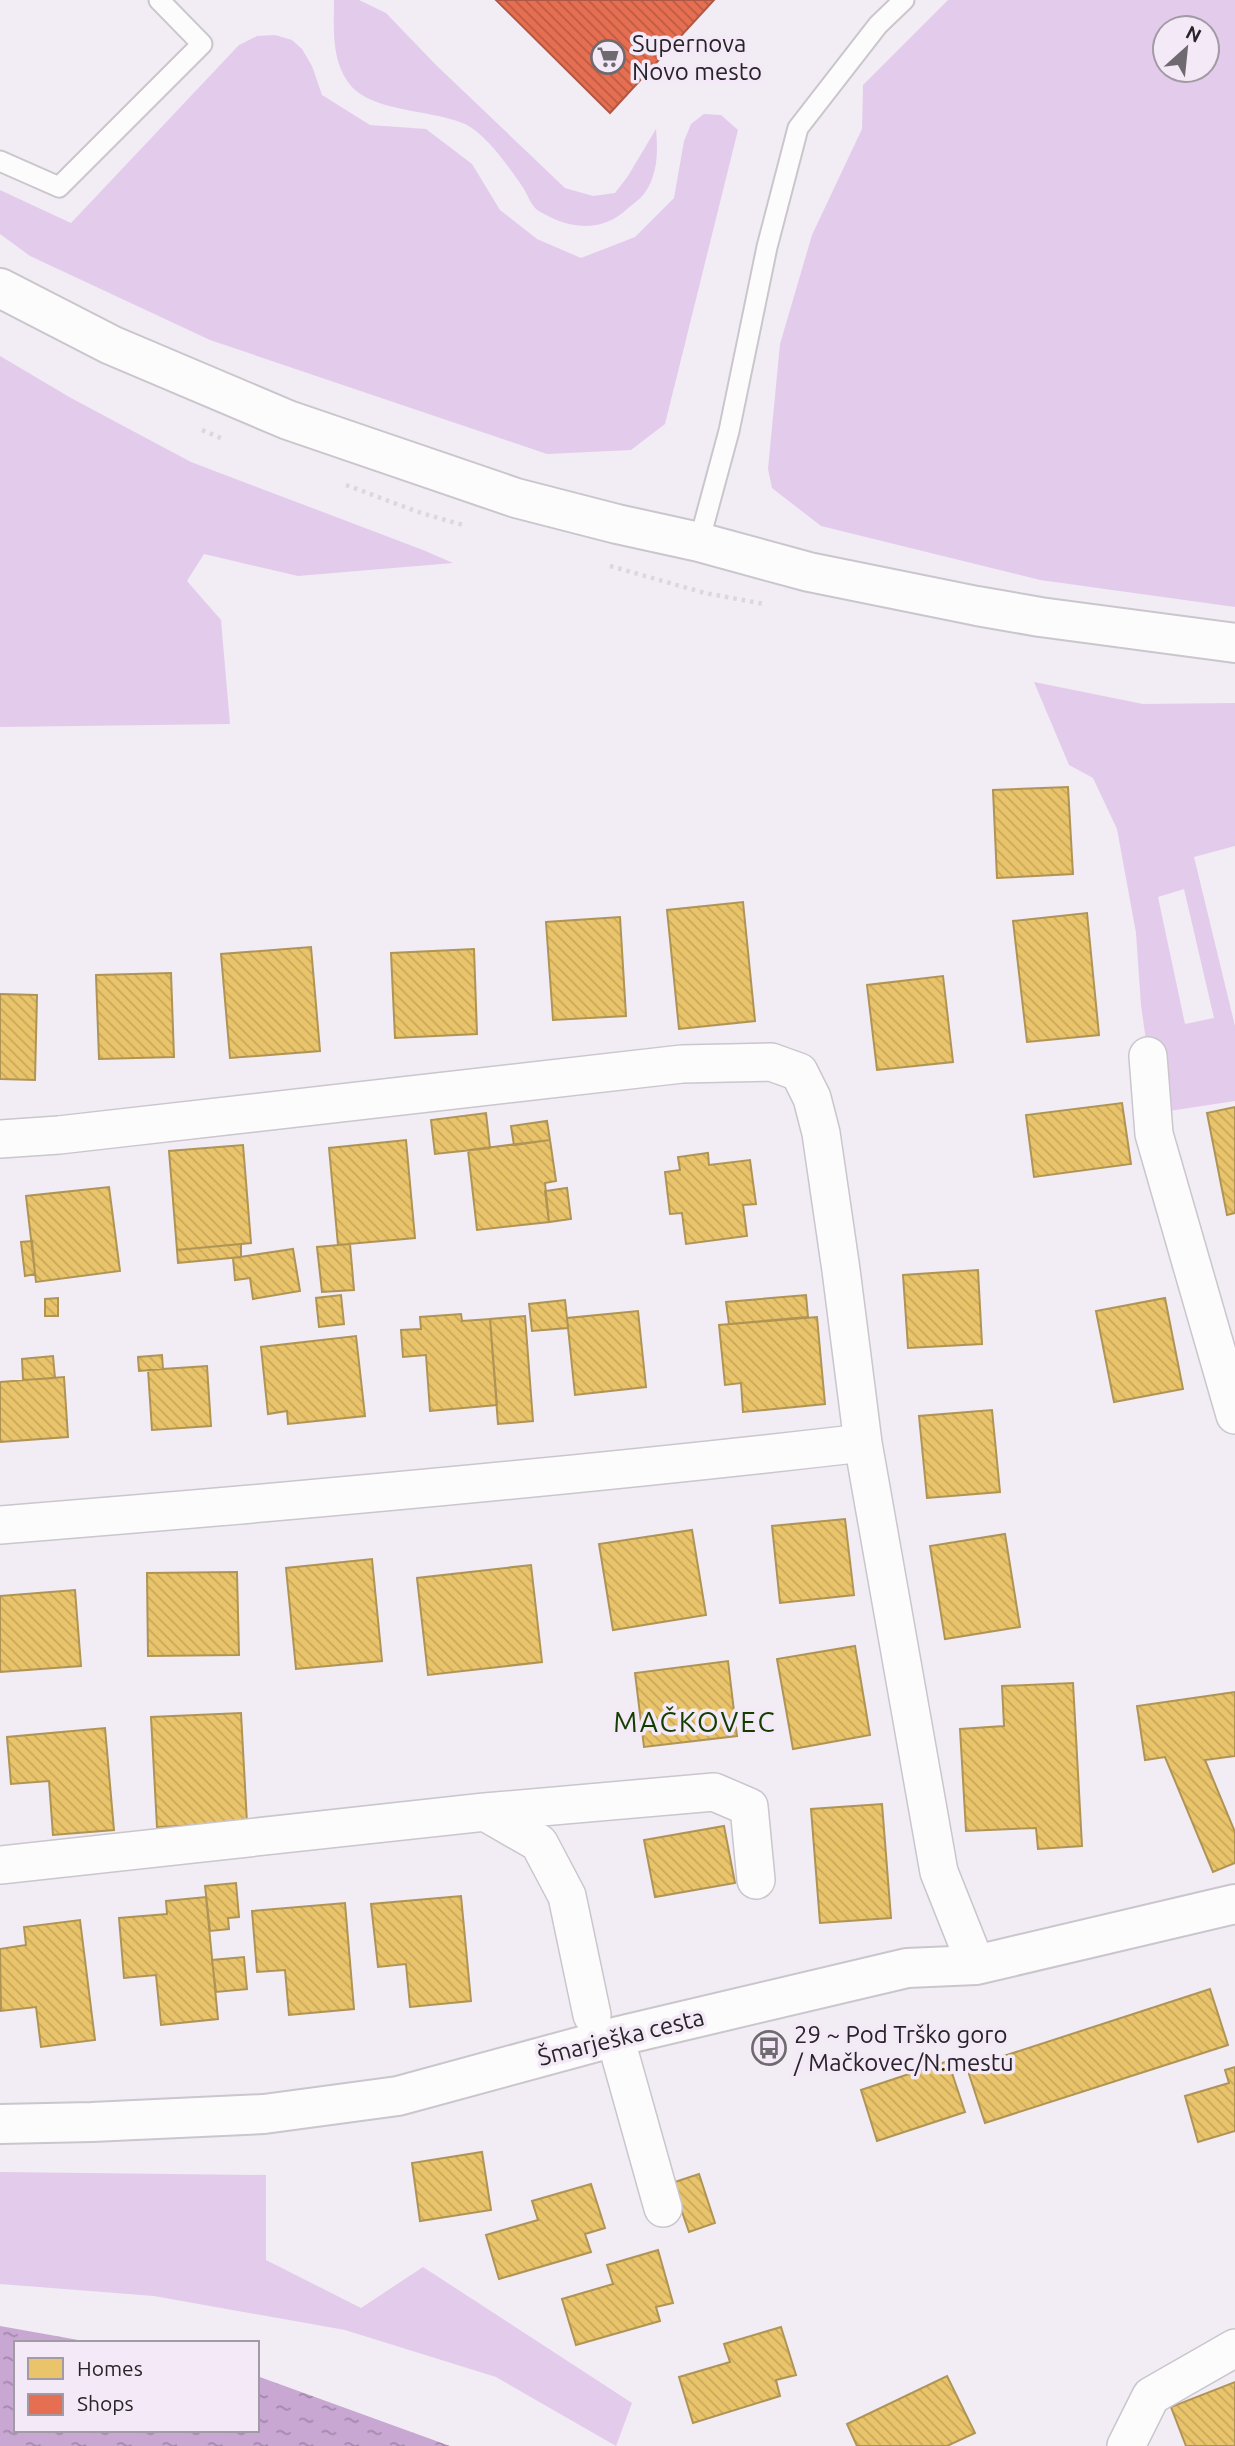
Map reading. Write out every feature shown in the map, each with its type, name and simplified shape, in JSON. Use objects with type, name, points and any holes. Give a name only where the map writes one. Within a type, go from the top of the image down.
[{"type":"main road","points":[[0,288],[111,345],[289,420],[516,498],[699,542],[809,572],[977,606],[1235,643]]},
{"type":"main road","name":"Šmarješka cesta","points":[[0,2124],[264,2114],[398,2096],[603,2026],[907,1968],[976,1965],[1235,1904]]},
{"type":"street","points":[[1148,1056],[1154,1134],[1235,1415]]},
{"type":"street","points":[[0,1139],[59,1135],[682,1064],[771,1062],[799,1072],[813,1098],[821,1133],[863,1443],[939,1872],[976,1965]]},
{"type":"street","points":[[0,1525],[342,1498],[863,1443]]},
{"type":"street","points":[[0,1865],[485,1812],[715,1792],[749,1807],[756,1880]]},
{"type":"street","points":[[485,1812],[539,1843],[567,1896],[603,2026],[663,2208]]},
{"type":"street","points":[[1126,2446],[1152,2396],[1235,2348]]},
{"type":"lane","points":[[0,161],[59,187],[202,44],[159,0]]},
{"type":"lane","points":[[699,542],[729,431],[767,247],[798,128],[878,25],[904,0]]},
{"type":"shaded area","points":[[334,0],[359,0],[386,13],[436,65],[565,188],[593,196],[615,193],[656,129],[655,169],[646,191],[619,216],[590,226],[570,224],[539,211],[504,160],[473,129],[451,119],[370,100],[348,82],[336,53]]},
{"type":"shaded area","points":[[948,0],[1235,0],[1235,607],[1040,580],[821,526],[772,488],[768,469],[780,344],[812,235],[862,129],[863,85]]},
{"type":"shaded area","points":[[275,35],[292,40],[302,49],[312,66],[322,95],[370,125],[426,129],[472,164],[500,210],[537,239],[581,258],[635,237],[674,198],[684,141],[691,124],[704,114],[721,115],[738,130],[665,424],[631,450],[547,454],[210,340],[30,256],[0,234],[0,190],[71,223],[239,45],[257,36]]},
{"type":"shaded area","points":[[0,356],[71,398],[191,462],[453,563],[298,576],[204,554],[187,581],[221,620],[230,724],[0,727]]},
{"type":"shaded area","points":[[1034,682],[1143,704],[1235,703],[1235,846],[1194,857],[1235,1026],[1235,1101],[1156,1113],[1141,1005],[1136,933],[1117,829],[1093,778],[1069,765]],"holes":[[[1184,889],[1214,1018],[1185,1024],[1158,897]]]},
{"type":"shaded area","points":[[0,2172],[266,2175],[266,2260],[361,2308],[423,2267],[632,2403],[616,2446],[496,2377],[345,2330],[154,2296],[0,2284]]},
{"type":"water","points":[[0,2326],[84,2341],[14,2341],[14,2432],[259,2432],[259,2377],[450,2446],[0,2446]]},
{"type":"building: Homes","points":[[1068,787],[1073,874],[997,878],[993,790]]},
{"type":"building: Homes","points":[[743,902],[755,1021],[679,1029],[667,910]]},
{"type":"building: Homes","points":[[1087,913],[1099,1035],[1027,1042],[1013,921]]},
{"type":"building: Homes","points":[[620,917],[626,1016],[553,1020],[546,922]]},
{"type":"building: Homes","points":[[311,947],[320,1051],[230,1058],[221,954]]},
{"type":"building: Homes","points":[[474,949],[477,1034],[395,1038],[391,953]]},
{"type":"building: Homes","points":[[171,973],[174,1057],[99,1059],[96,975]]},
{"type":"building: Homes","points":[[943,976],[953,1062],[877,1070],[867,985]]},
{"type":"building: Homes","points":[[0,994],[37,995],[35,1080],[0,1079]]},
{"type":"building: Homes","points":[[1122,1103],[1131,1164],[1034,1177],[1026,1115]]},
{"type":"building: Homes","points":[[1235,1107],[1235,1213],[1227,1215],[1207,1113]]},
{"type":"building: Homes","points":[[486,1113],[490,1148],[435,1154],[431,1120]]},
{"type":"building: Homes","points":[[547,1121],[550,1140],[514,1145],[511,1126]]},
{"type":"building: Homes","points":[[406,1140],[415,1238],[338,1245],[329,1148]]},
{"type":"building: Homes","points":[[550,1140],[556,1181],[545,1183],[549,1222],[477,1230],[468,1150]]},
{"type":"building: Homes","points":[[243,1145],[251,1243],[177,1250],[169,1151]]},
{"type":"building: Homes","points":[[708,1153],[709,1165],[750,1160],[756,1204],[743,1205],[747,1236],[686,1244],[682,1213],[670,1214],[665,1172],[680,1170],[678,1157]]},
{"type":"building: Homes","points":[[109,1187],[120,1271],[36,1282],[26,1196]]},
{"type":"building: Homes","points":[[567,1188],[571,1219],[549,1222],[545,1191]]},
{"type":"building: Homes","points":[[32,1241],[35,1274],[25,1276],[21,1242]]},
{"type":"building: Homes","points":[[241,1244],[241,1257],[178,1263],[177,1250]]},
{"type":"building: Homes","points":[[350,1244],[354,1290],[322,1292],[317,1247]]},
{"type":"building: Homes","points":[[293,1249],[300,1291],[253,1299],[250,1278],[235,1280],[233,1258]]},
{"type":"building: Homes","points":[[978,1270],[982,1344],[908,1348],[903,1275]]},
{"type":"building: Homes","points":[[341,1295],[344,1324],[319,1327],[316,1298]]},
{"type":"building: Homes","points":[[806,1295],[808,1317],[729,1324],[726,1302]]},
{"type":"building: Homes","points":[[58,1298],[58,1316],[45,1316],[45,1299]]},
{"type":"building: Homes","points":[[1165,1298],[1183,1389],[1114,1402],[1096,1311]]},
{"type":"building: Homes","points":[[565,1300],[568,1328],[532,1331],[529,1304]]},
{"type":"building: Homes","points":[[638,1311],[646,1387],[575,1395],[567,1318]]},
{"type":"building: Homes","points":[[461,1314],[462,1321],[490,1319],[497,1405],[430,1411],[426,1355],[403,1357],[401,1330],[421,1329],[420,1317]]},
{"type":"building: Homes","points":[[525,1316],[533,1421],[498,1424],[490,1319]]},
{"type":"building: Homes","points":[[817,1317],[825,1404],[743,1412],[741,1383],[725,1385],[719,1325]]},
{"type":"building: Homes","points":[[356,1336],[365,1416],[288,1424],[287,1411],[268,1414],[261,1347]]},
{"type":"building: Homes","points":[[162,1355],[163,1369],[139,1371],[138,1357]]},
{"type":"building: Homes","points":[[53,1356],[55,1378],[23,1380],[22,1359]]},
{"type":"building: Homes","points":[[207,1366],[211,1426],[152,1430],[148,1370]]},
{"type":"building: Homes","points":[[64,1377],[68,1437],[0,1442],[0,1382]]},
{"type":"building: Homes","points":[[992,1410],[1000,1492],[927,1498],[919,1416]]},
{"type":"building: Homes","points":[[845,1519],[854,1595],[780,1603],[772,1526]]},
{"type":"building: Homes","points":[[692,1530],[706,1615],[613,1630],[599,1544]]},
{"type":"building: Homes","points":[[1005,1534],[1020,1627],[945,1639],[930,1546]]},
{"type":"building: Homes","points":[[372,1559],[382,1661],[296,1669],[286,1568]]},
{"type":"building: Homes","points":[[531,1565],[542,1662],[428,1675],[417,1578]]},
{"type":"building: Homes","points":[[237,1572],[239,1655],[148,1656],[147,1573]]},
{"type":"building: Homes","points":[[75,1590],[81,1666],[0,1672],[0,1596]]},
{"type":"building: Homes","points":[[855,1646],[870,1735],[793,1749],[777,1659]]},
{"type":"building: Homes","points":[[728,1661],[737,1736],[644,1747],[635,1673]]},
{"type":"building: Homes","points":[[1073,1683],[1082,1846],[1038,1849],[1036,1828],[966,1831],[960,1729],[1004,1726],[1002,1686]]},
{"type":"building: Homes","points":[[1235,1692],[1235,1756],[1205,1760],[1235,1832],[1235,1863],[1213,1872],[1165,1757],[1145,1760],[1137,1706]]},
{"type":"building: Homes","points":[[241,1713],[247,1823],[157,1827],[151,1717]]},
{"type":"building: Homes","points":[[105,1728],[114,1830],[53,1835],[49,1781],[11,1784],[7,1737]]},
{"type":"building: Homes","points":[[882,1804],[891,1918],[820,1923],[811,1809]]},
{"type":"building: Homes","points":[[724,1826],[735,1883],[655,1897],[644,1840]]},
{"type":"building: Homes","points":[[236,1883],[239,1917],[228,1918],[229,1929],[210,1931],[205,1886]]},
{"type":"building: Homes","points":[[461,1896],[471,2001],[410,2007],[406,1964],[378,1967],[371,1904]]},
{"type":"building: Homes","points":[[206,1897],[218,2019],[161,2025],[156,1975],[124,1978],[119,1918],[167,1914],[166,1901]]},
{"type":"building: Homes","points":[[345,1903],[354,2009],[289,2015],[285,1970],[257,1972],[252,1911]]},
{"type":"building: Homes","points":[[80,1920],[95,2040],[41,2047],[36,2007],[1,2011],[0,1949],[26,1945],[24,1927]]},
{"type":"building: Homes","points":[[244,1957],[247,1989],[216,1992],[212,1960]]},
{"type":"building: Homes","points":[[1210,1989],[1228,2045],[985,2123],[967,2068]]},
{"type":"building: Homes","points":[[948,2061],[965,2112],[877,2141],[861,2090]]},
{"type":"building: Homes","points":[[1235,2067],[1235,2131],[1198,2142],[1185,2096],[1229,2083],[1225,2070]]},
{"type":"building: Homes","points":[[482,2152],[491,2210],[420,2221],[412,2163]]},
{"type":"building: Homes","points":[[699,2174],[715,2223],[689,2232],[672,2183]]},
{"type":"building: Homes","points":[[591,2184],[605,2228],[585,2234],[591,2252],[499,2279],[486,2235],[538,2220],[532,2201]]},
{"type":"building: Homes","points":[[658,2250],[673,2303],[656,2307],[660,2321],[576,2345],[562,2299],[613,2284],[607,2265]]},
{"type":"building: Homes","points":[[781,2327],[796,2375],[776,2380],[780,2396],[693,2423],[679,2377],[730,2362],[724,2344]]},
{"type":"building: Homes","points":[[947,2376],[975,2433],[947,2446],[857,2446],[847,2424]]},
{"type":"building: Homes","points":[[1235,2382],[1235,2446],[1186,2446],[1171,2407]]},
{"type":"building: Shops","name":"Supernova Novo mesto","points":[[496,0],[714,0],[610,113]]},
{"type":"place","name":"Supernova Novo mesto","points":[[608,57]]},
{"type":"place","name":"29 ~ Pod Trško goro / Mačkovec/N.mestu","points":[[769,2048]]},
{"type":"district","name":"MAČKOVEC","points":[[695,1721]]}]
